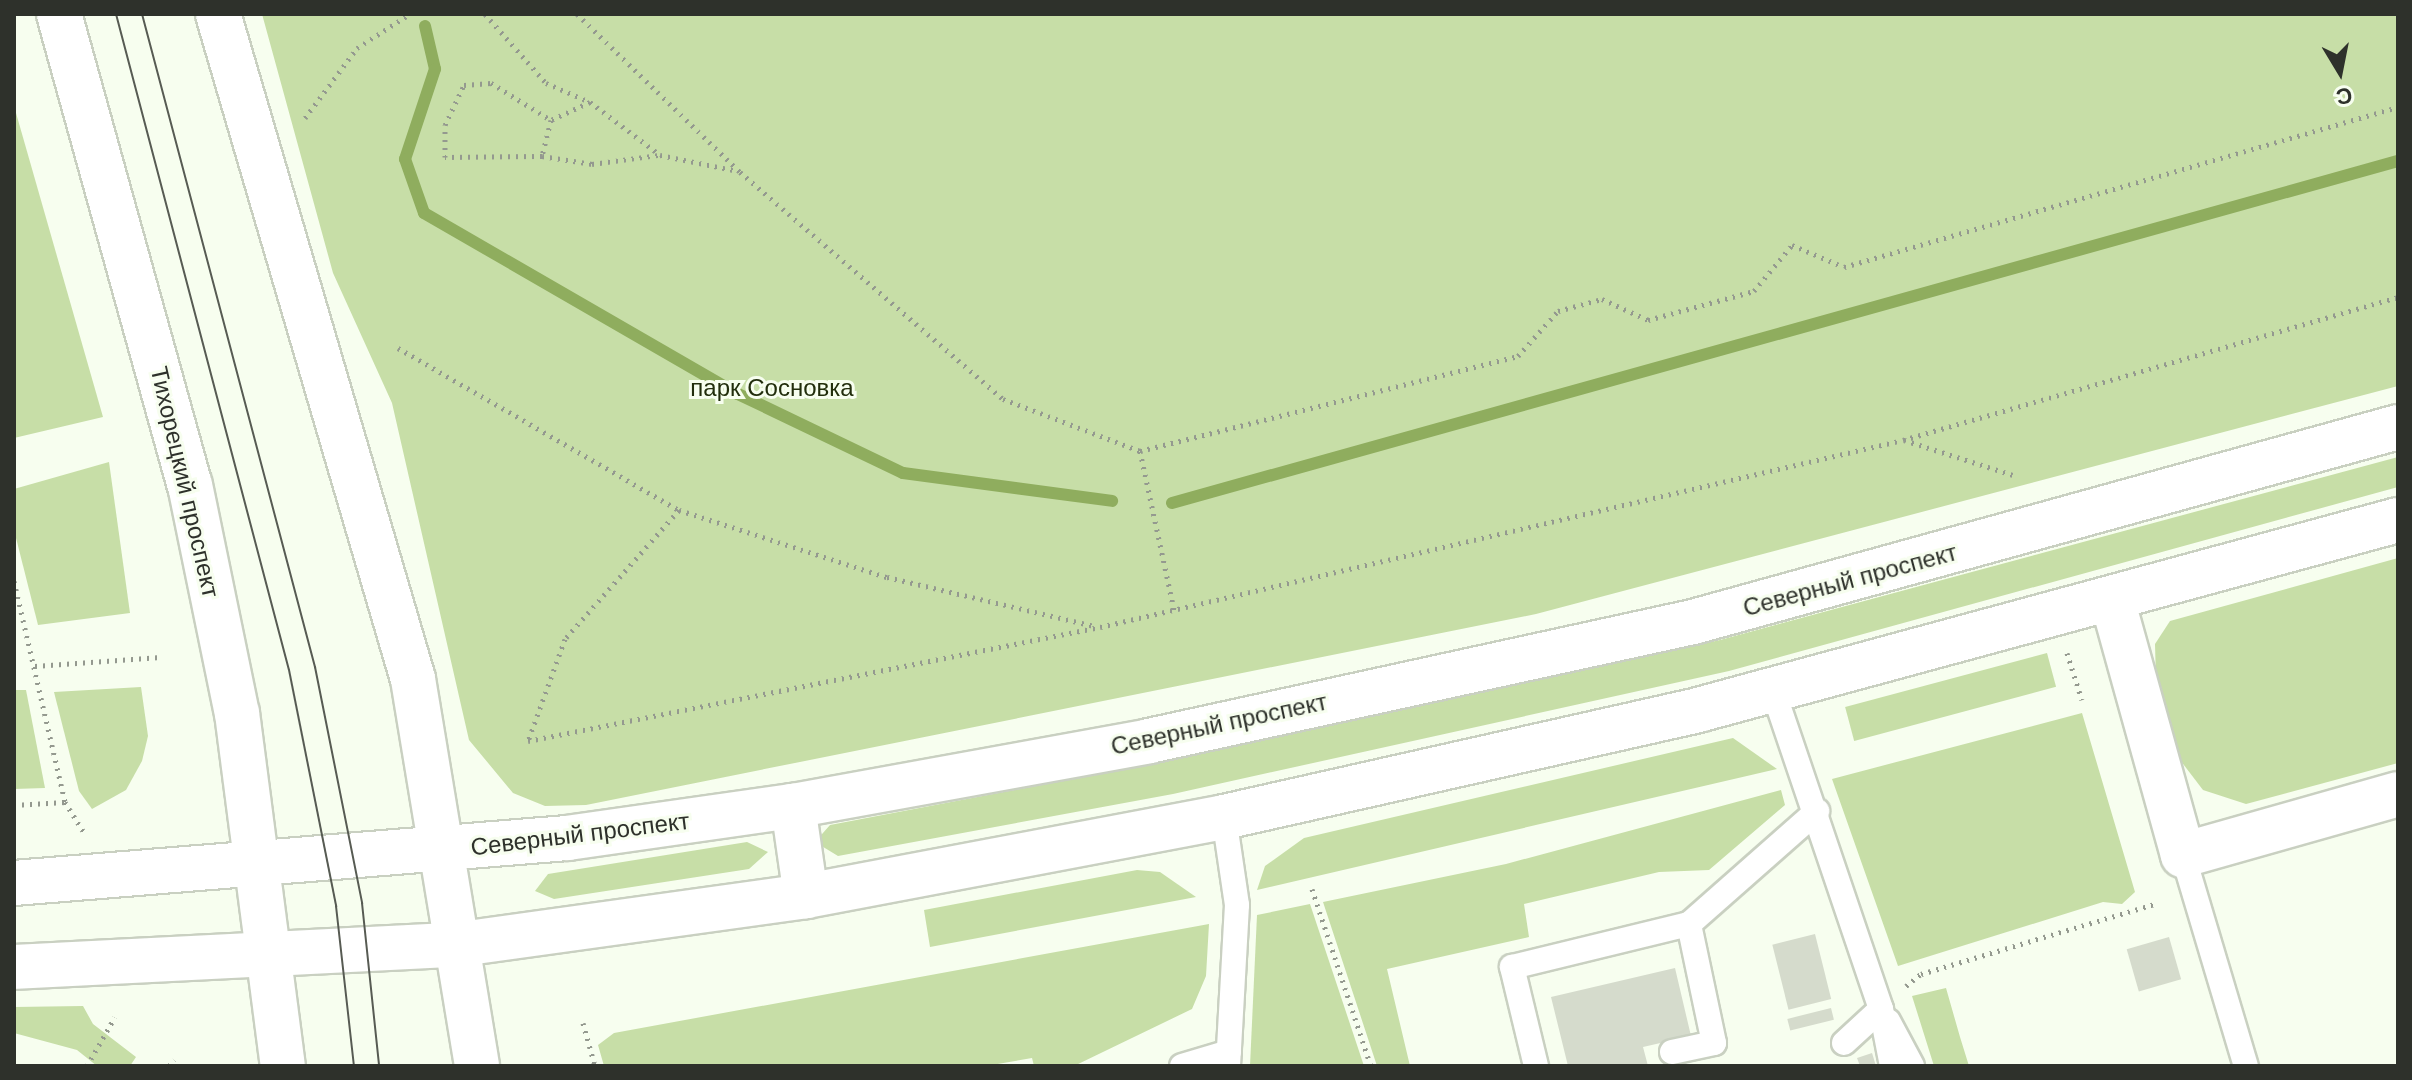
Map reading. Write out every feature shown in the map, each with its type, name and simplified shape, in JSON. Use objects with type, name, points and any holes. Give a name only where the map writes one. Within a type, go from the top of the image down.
[{"type":"main road","name":"Тихорецкий проспект","points":[[59,14],[190,485],[237,713],[283,1066]]},
{"type":"main road","points":[[218,14],[413,679],[461,944],[477,1066]]},
{"type":"main road","name":"Северный проспект","points":[[14,883],[444,849],[793,806],[1149,741],[1693,622],[2398,427]]},
{"type":"main road","points":[[14,967],[269,959],[461,944],[806,896],[1224,817],[1773,690],[2398,520]]},
{"type":"main road","points":[[2112,599],[2183,855],[2398,794]]},
{"type":"main road","points":[[793,806],[806,896]]},
{"type":"lane","points":[[1773,690],[1817,811],[1881,1009],[1892,1066]]},
{"type":"lane","points":[[1536,1066],[1512,967],[1689,924],[1817,811]]},
{"type":"lane","points":[[1182,1066],[1228,1059],[1237,905],[1224,817]]},
{"type":"lane","points":[[2183,855],[2246,1066]]},
{"type":"lane","points":[[1672,1052],[1714,1043],[1689,924]]},
{"type":"lane","points":[[1844,1043],[1881,1009]]},
{"type":"lane","points":[[1881,1009],[1912,1066]]},
{"type":"path","points":[[305,118],[357,48],[410,14]]},
{"type":"path","points":[[485,14],[546,83],[590,102],[660,155]]},
{"type":"path","points":[[577,14],[740,172],[1003,399],[1140,451],[1518,356],[1558,311],[1602,299],[1648,320],[1754,291],[1792,245],[1844,267],[2398,107]]},
{"type":"path","points":[[551,120],[491,83],[464,85],[445,125],[445,157],[542,156],[592,164],[660,155],[740,172]]},
{"type":"path","points":[[551,120],[590,102]]},
{"type":"path","points":[[542,156],[551,120]]},
{"type":"path","points":[[679,510],[565,639],[528,741],[1100,627],[1903,440],[2398,297]]},
{"type":"path","points":[[398,348],[679,510],[887,577],[1100,627]]},
{"type":"path","points":[[1903,440],[2013,475]]},
{"type":"path","points":[[1140,451],[1174,610]]},
{"type":"path","points":[[14,581],[65,802],[86,835]]},
{"type":"path","points":[[2067,653],[2082,700]]},
{"type":"path","points":[[35,666],[161,657]]},
{"type":"path","points":[[14,805],[65,802]]},
{"type":"path","points":[[1312,889],[1371,1066]]},
{"type":"path","points":[[1881,1009],[1921,974],[2158,903]]},
{"type":"path","points":[[87,1066],[115,1017]]},
{"type":"path","points":[[583,1023],[595,1066]]},
{"type":"path","points":[[169,1066],[174,1060]]},
{"type":"green space","name":"парк Сосновка","points":[[262,14],[2398,14],[2398,386],[1536,614],[586,805],[545,806],[513,793],[469,740],[392,403],[333,273]]},
{"type":"green space","points":[[14,106],[103,417],[14,438]]},
{"type":"green space","points":[[2398,457],[2398,487],[1729,671],[1173,794],[838,856],[815,842],[830,825],[1162,762],[1720,640]]},
{"type":"green space","points":[[109,462],[130,613],[38,625],[14,530],[14,489]]},
{"type":"green space","points":[[2398,558],[2398,763],[2246,804],[2203,790],[2177,756],[2156,680],[2155,644],[2170,621]]},
{"type":"green space","points":[[2047,653],[2056,687],[1854,741],[1845,707]]},
{"type":"green space","points":[[141,687],[148,736],[142,761],[126,790],[92,809],[79,791],[54,692]]},
{"type":"green space","points":[[14,690],[26,690],[45,788],[14,789]]},
{"type":"green space","points":[[2082,713],[2135,892],[2122,904],[2103,902],[1898,966],[1832,779]]},
{"type":"green space","points":[[1733,738],[1777,769],[1257,890],[1265,866],[1304,838]]},
{"type":"green space","points":[[1781,790],[1785,805],[1709,870],[1659,872],[1524,904],[1529,937],[1387,969],[1410,1066],[1377,1066],[1323,902],[1506,864]]},
{"type":"green space","points":[[747,842],[768,852],[749,869],[554,899],[535,891],[548,874]]},
{"type":"green space","points":[[1137,870],[1160,872],[1196,897],[930,947],[924,910]]},
{"type":"green space","points":[[1310,904],[1364,1066],[1250,1066],[1257,915]]},
{"type":"green space","points":[[1209,924],[1206,976],[1192,1009],[1074,1066],[1034,1066],[1032,1058],[986,1066],[604,1066],[598,1045],[614,1033]]},
{"type":"green space","points":[[1946,988],[1969,1066],[1934,1066],[1912,996]]},
{"type":"green space","points":[[83,1006],[93,1024],[136,1057],[130,1066],[97,1066],[77,1050],[14,1033],[14,1007]]},
{"type":"building","points":[[1815,934],[1831,999],[1789,1010],[1772,945]]},
{"type":"building","points":[[2169,937],[2181,979],[2139,991],[2127,949]]},
{"type":"building","points":[[1675,968],[1691,1036],[1643,1047],[1648,1066],[1568,1066],[1551,997]]},
{"type":"building","points":[[1831,1008],[1834,1020],[1790,1031],[1787,1019]]},
{"type":"building","points":[[1872,1053],[1876,1066],[1860,1066],[1857,1058]]},
{"type":"waterway","points":[[425,26],[435,69],[405,159],[424,213],[738,394],[903,473],[1112,501]]},
{"type":"waterway","points":[[1172,503],[2398,161]]},
{"type":"tram line","points":[[116,14],[289,670],[336,906],[354,1066]]},
{"type":"tram line","points":[[142,14],[315,667],[362,903],[379,1066]]}]
